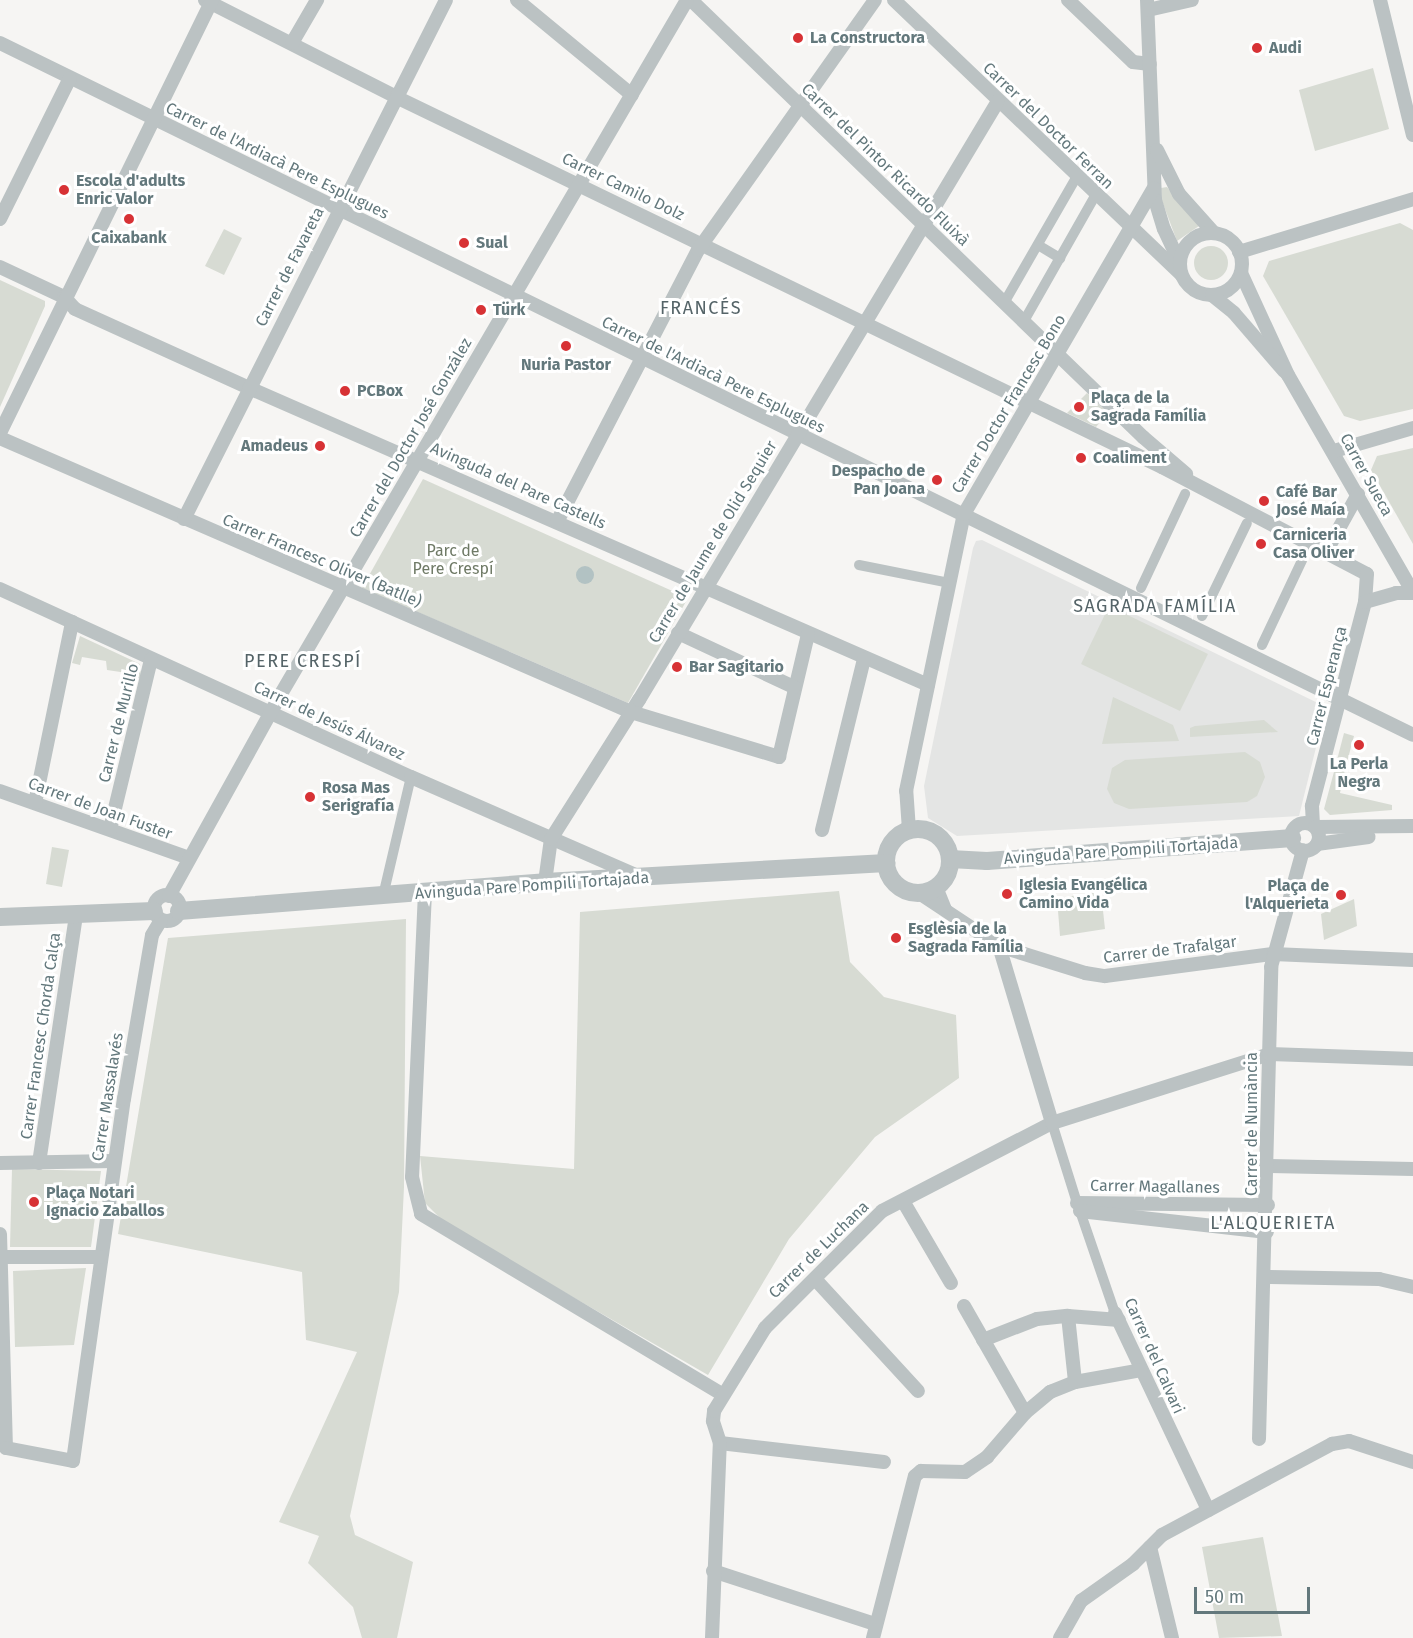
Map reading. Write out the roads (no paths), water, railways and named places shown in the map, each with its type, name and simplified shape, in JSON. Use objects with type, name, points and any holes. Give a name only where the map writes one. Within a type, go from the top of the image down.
[{"type":"street","points":[[292,43],[317,0]]},
{"type":"street","name":"Carrer de Favareta","points":[[184,519],[338,209],[446,0]]},
{"type":"street","points":[[517,0],[632,95]]},
{"type":"street","name":"Carrer del Doctor José González","points":[[158,915],[158,899],[174,903],[189,858],[271,712],[689,0]]},
{"type":"street","name":"Carrer del Pintor Ricardo Fluixà","points":[[689,0],[1058,353]]},
{"type":"street","points":[[557,522],[702,244],[875,0]]},
{"type":"street","name":"Carrer del Doctor Ferran","points":[[894,0],[1096,194],[1180,267]]},
{"type":"street","points":[[1068,0],[1133,62],[1150,64]]},
{"type":"street","points":[[1155,146],[1179,194],[1213,232],[1230,239],[1239,252],[1241,273],[1230,288],[1212,295],[1192,289],[1164,229],[1154,188],[1155,146],[1148,5],[1192,0]]},
{"type":"street","points":[[1380,0],[1413,135]]},
{"type":"street","points":[[0,433],[64,297],[154,119],[209,1]]},
{"type":"street","name":"Carrer Camilo Dolz","points":[[209,1],[396,97],[579,184],[1027,404]]},
{"type":"street","name":"Carrer de l'Ardiacà Pere Esplugues","points":[[0,43],[643,360],[964,514],[1413,735]]},
{"type":"street","points":[[0,219],[70,78]]},
{"type":"street","name":"Carrer de Jaume de Olid Sequier","points":[[545,882],[551,839],[631,712],[998,101]]},
{"type":"street","points":[[1004,303],[1077,176]]},
{"type":"street","name":"Carrer Doctor Francesc Bono","points":[[909,830],[906,791],[964,514],[1154,188]]},
{"type":"street","points":[[1024,321],[1096,194]]},
{"type":"street","points":[[1239,252],[1413,199]]},
{"type":"street","points":[[1180,267],[1187,243],[1213,232]]},
{"type":"street","points":[[1038,245],[1060,258]]},
{"type":"street","name":"Avinguda del Pare Castells","points":[[0,267],[64,297],[75,309],[249,388],[418,459],[808,634],[928,685]]},
{"type":"street","name":"Carrer Sueca","points":[[1241,273],[1288,375],[1334,451],[1413,593]]},
{"type":"street","name":"Carrer Sueca","points":[[1212,295],[1234,313],[1288,375]]},
{"type":"street","points":[[1058,353],[1143,437],[1203,489]]},
{"type":"street","points":[[1027,404],[1327,550],[1358,494]]},
{"type":"street","points":[[1334,451],[1413,428]]},
{"type":"street","name":"Carrer Francesc Oliver (Batlle)","points":[[0,438],[631,712],[779,758],[794,687]]},
{"type":"street","points":[[1142,588],[1185,494]]},
{"type":"street","points":[[1202,616],[1247,523]]},
{"type":"street","name":"Carrer Esperança","points":[[1317,844],[1319,837],[1314,826],[1312,806],[1365,602],[1367,574],[1327,550]]},
{"type":"street","points":[[1262,645],[1306,552]]},
{"type":"street","points":[[859,565],[950,583]]},
{"type":"street","name":"Carrer de Jesús Álvarez","points":[[0,589],[411,777],[646,879]]},
{"type":"street","points":[[1365,602],[1396,593],[1413,593]]},
{"type":"street","points":[[35,803],[72,622]]},
{"type":"street","points":[[678,633],[794,687],[808,634]]},
{"type":"street","points":[[822,831],[864,658]]},
{"type":"street","name":"Carrer de Murillo","points":[[110,829],[151,659]]},
{"type":"street","points":[[383,896],[411,777]]},
{"type":"street","name":"Carrer de Joan Fuster","points":[[0,791],[189,858]]},
{"type":"street","points":[[1273,954],[1300,824],[1413,826]]},
{"type":"street","points":[[909,830],[936,834],[950,859],[947,875],[927,890],[900,888],[886,863],[892,842],[909,830]]},
{"type":"street","points":[[1297,844],[1413,835]]},
{"type":"street","name":"Avinguda Pare Pompili Tortajada","points":[[950,859],[987,861],[1297,844]]},
{"type":"street","name":"Avinguda Pare Pompili Tortajada","points":[[174,903],[383,896],[545,882],[646,879],[886,863]]},
{"type":"street","name":"Carrer de Trafalgar","points":[[927,890],[946,910],[999,946],[1085,973],[1105,975],[1273,954],[1413,960]]},
{"type":"street","points":[[424,892],[412,1177],[421,1214],[723,1395]]},
{"type":"street","points":[[0,917],[158,915],[172,920],[174,903]]},
{"type":"street","name":"Carrer Francesc Chorda Calça","points":[[39,1163],[76,915]]},
{"type":"street","name":"Carrer Massalavés","points":[[1,1257],[6,1448],[73,1461],[99,1257],[152,935],[158,915]]},
{"type":"street","points":[[999,946],[1052,1123]]},
{"type":"street","name":"Carrer de Numància","points":[[1259,1439],[1268,1205],[1269,1054],[1273,954]]},
{"type":"street","name":"Carrer de Luchana","points":[[712,1638],[720,1443],[712,1421],[723,1395],[765,1328],[882,1211],[1052,1123],[1269,1054],[1413,1059]]},
{"type":"street","name":"Carrer del Calvari","points":[[1052,1123],[1117,1317],[1208,1510]]},
{"type":"street","points":[[0,1163],[114,1161]]},
{"type":"street","points":[[1269,1166],[1413,1169]]},
{"type":"street","points":[[903,1201],[951,1283]]},
{"type":"street","name":"Carrer Magallanes","points":[[1079,1207],[1268,1205]]},
{"type":"street","name":"Carrer Magallanes","points":[[1079,1207],[1267,1232]]},
{"type":"street","points":[[0,1234],[1,1257],[99,1257]]},
{"type":"street","points":[[1265,1277],[1379,1279],[1413,1287]]},
{"type":"street","points":[[815,1279],[918,1391]]},
{"type":"street","points":[[964,1306],[1025,1413]]},
{"type":"street","points":[[983,1340],[1038,1319],[1068,1316],[1117,1317]]},
{"type":"street","points":[[1068,1316],[1075,1382]]},
{"type":"street","points":[[873,1638],[915,1476],[921,1471],[964,1472],[987,1457],[1025,1413],[1050,1392],[1075,1382],[1141,1371]]},
{"type":"street","points":[[1060,1638],[1081,1601],[1133,1564],[1162,1535],[1341,1441],[1413,1462]]},
{"type":"street","points":[[720,1443],[884,1462]]},
{"type":"street","points":[[1150,1547],[1172,1638]]},
{"type":"street","points":[[713,1571],[875,1624]]},
{"type":"place","name":"La Constructora","points":[[798,38]]},
{"type":"place","name":"Audi","points":[[1257,48]]},
{"type":"place","name":"Escola d'adults Enric Valor","points":[[64,190]]},
{"type":"place","name":"Caixabank","points":[[129,219]]},
{"type":"place","name":"Sual","points":[[464,243]]},
{"type":"place","name":"Türk","points":[[481,310]]},
{"type":"place","name":"Nuria Pastor","points":[[566,346]]},
{"type":"place","name":"PCBox","points":[[345,391]]},
{"type":"place","name":"Plaça de la Sagrada Família","points":[[1079,407]]},
{"type":"place","name":"Amadeus","points":[[320,446]]},
{"type":"place","name":"Coaliment","points":[[1081,458]]},
{"type":"place","name":"Despacho de Pan Joana","points":[[937,480]]},
{"type":"place","name":"Café Bar José Maía","points":[[1264,501]]},
{"type":"place","name":"Carniceria Casa Oliver","points":[[1261,544]]},
{"type":"place","name":"Bar Sagitario","points":[[677,667]]},
{"type":"place","name":"La Perla Negra","points":[[1359,745]]},
{"type":"place","name":"Rosa Mas Serigrafía","points":[[310,797]]},
{"type":"place","name":"Iglesia Evangélica Camino Vida","points":[[1007,894]]},
{"type":"place","name":"Plaça de l'Alquerieta","points":[[1341,895]]},
{"type":"place","name":"Esglèsia de la Sagrada Família","points":[[896,938]]},
{"type":"place","name":"Plaça Notari Ignacio Zaballos","points":[[34,1202]]},
{"type":"district","name":"FRANCÉS","points":[[701,308]]},
{"type":"district","name":"SAGRADA FAMÍLIA","points":[[1155,606]]},
{"type":"district","name":"PERE CRESPÍ","points":[[303,661]]},
{"type":"district","name":"L'ALQUERIETA","points":[[1273,1223]]},
{"type":"park label","name":"Parc de Pere Crespí","points":[[453,560]]}]
